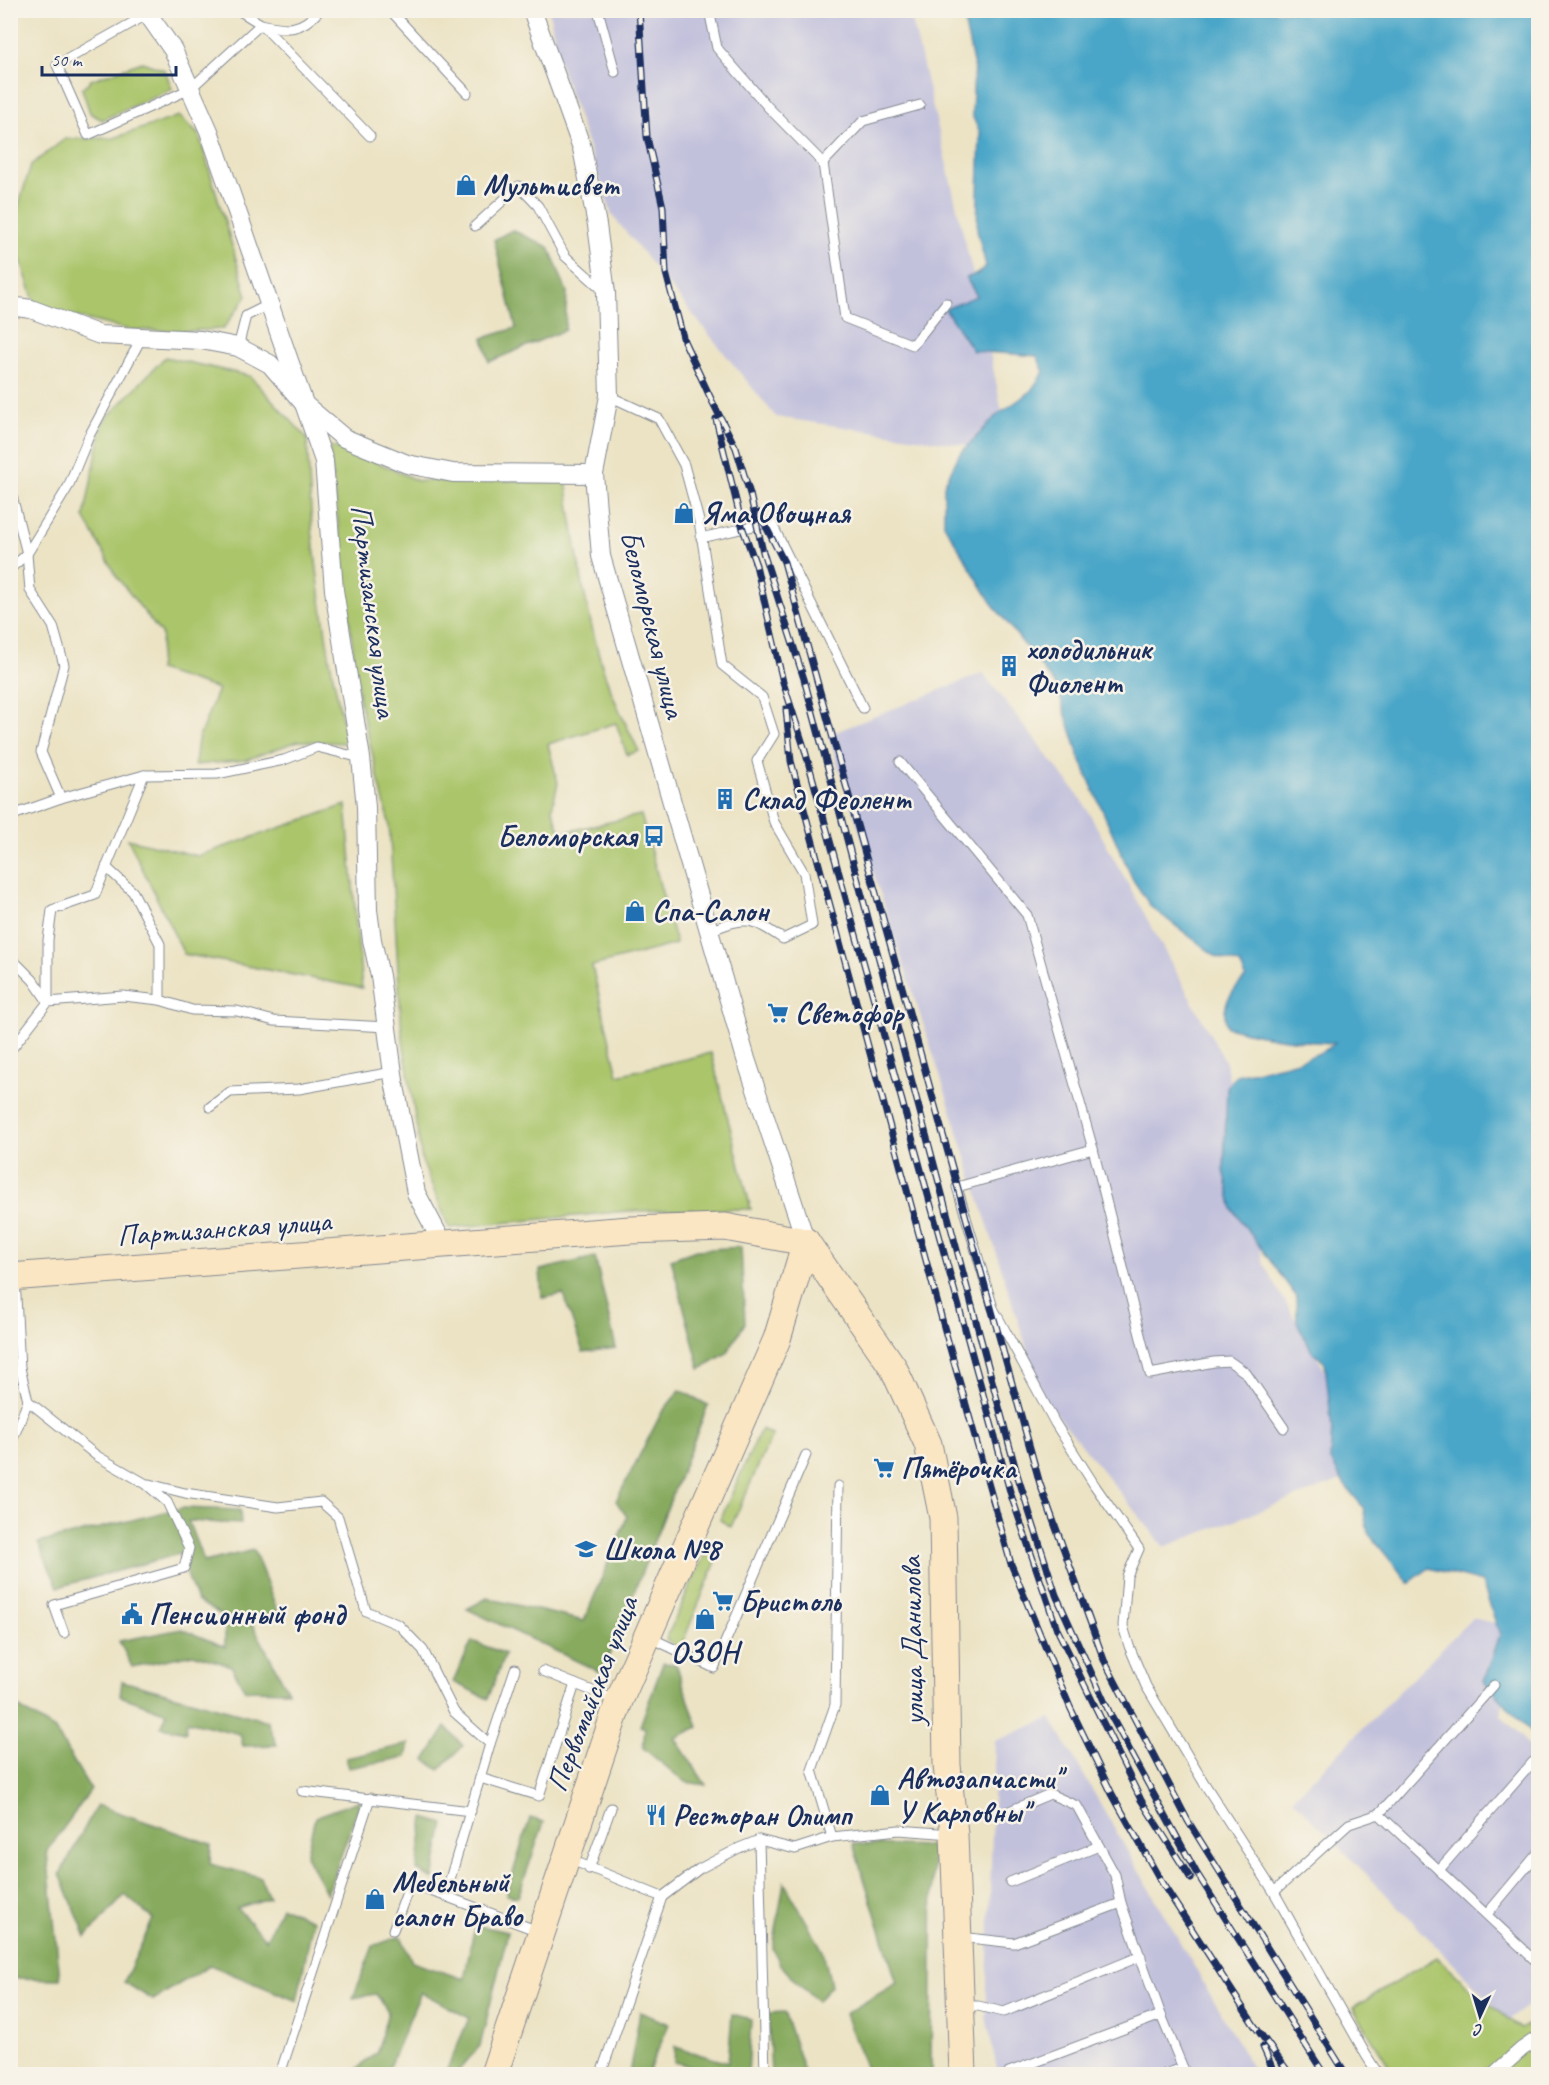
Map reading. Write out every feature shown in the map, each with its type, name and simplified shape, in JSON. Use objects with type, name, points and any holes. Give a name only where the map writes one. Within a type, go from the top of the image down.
[{"type":"main road","name":"Партизанская улица","points":[[13,1277],[630,1230],[725,1227],[806,1242]]},
{"type":"main road","name":"Первомайская улица","points":[[494,2074],[542,1932],[578,1863],[618,1701],[777,1339],[806,1242]]},
{"type":"main road","name":"улица Данилова","points":[[806,1242],[893,1367],[928,1444],[943,1518],[947,1765],[954,1834],[963,2074]]},
{"type":"street","name":"Беломорская улица","points":[[532,10],[582,148],[597,225],[606,293],[609,396],[594,474],[601,556],[746,1059],[806,1242]]},
{"type":"street","name":"Партизанская улица","points":[[147,12],[173,50],[209,131],[324,461],[334,590],[361,758],[366,807],[368,910],[393,1072],[416,1192],[443,1244]]},
{"type":"street","points":[[10,306],[31,309],[100,335],[201,340],[238,347],[270,364],[306,406],[344,438],[407,464],[453,473],[594,474]]},
{"type":"street","points":[[1494,2074],[1522,2049],[1539,2038]]},
{"type":"lane","points":[[238,10],[261,24],[370,136]]},
{"type":"lane","points":[[261,24],[286,30],[309,22],[320,10]]},
{"type":"lane","points":[[390,10],[467,93]]},
{"type":"lane","points":[[598,10],[615,72]]},
{"type":"lane","points":[[709,10],[717,48],[768,107],[823,163],[845,318],[914,345],[946,303]]},
{"type":"lane","points":[[147,12],[57,65],[88,135],[190,89],[261,24]]},
{"type":"lane","points":[[823,163],[863,121],[920,105]]},
{"type":"lane","points":[[475,226],[519,186],[538,206],[565,255],[606,293]]},
{"type":"lane","points":[[238,347],[246,316],[270,304]]},
{"type":"lane","points":[[10,569],[27,554],[68,487],[89,436],[142,337]]},
{"type":"lane","points":[[609,396],[659,419],[684,465],[701,538],[722,665],[762,698],[774,734],[757,761],[774,822],[804,873],[812,925],[783,939],[757,922],[734,921],[709,931]]},
{"type":"lane","points":[[10,488],[27,554],[30,590],[53,626],[64,665],[41,752],[61,798]]},
{"type":"lane","points":[[701,538],[771,522],[863,708]]},
{"type":"lane","points":[[10,816],[61,798],[144,776],[217,774],[284,760],[317,747],[361,758]]},
{"type":"lane","points":[[900,762],[1027,915],[1093,1149],[1150,1374],[1229,1361],[1246,1373],[1284,1428]]},
{"type":"lane","points":[[10,1051],[48,1002],[48,940],[52,910],[95,895],[144,776]]},
{"type":"lane","points":[[106,867],[134,892],[160,944],[160,1000]]},
{"type":"lane","points":[[10,957],[33,980],[48,1002]]},
{"type":"lane","points":[[48,1002],[123,996],[160,1000],[192,1010],[237,1011],[274,1021],[387,1028]]},
{"type":"lane","points":[[210,1107],[230,1092],[299,1089],[393,1072]]},
{"type":"lane","points":[[1093,1149],[957,1187],[993,1308],[1055,1423],[1139,1549],[1127,1576],[1123,1626],[1146,1686],[1204,1783],[1274,1892],[1378,2074]]},
{"type":"lane","points":[[13,1277],[15,1367],[28,1401],[98,1456],[146,1484],[167,1502],[189,1548],[184,1568],[54,1605],[64,1632]]},
{"type":"lane","points":[[10,1376],[15,1367]]},
{"type":"lane","points":[[10,1446],[28,1401]]},
{"type":"lane","points":[[647,1636],[714,1668],[806,1455]]},
{"type":"lane","points":[[146,1484],[185,1493],[278,1507],[321,1502],[338,1517],[366,1611],[399,1625],[423,1650],[454,1712],[490,1744]]},
{"type":"lane","points":[[832,1837],[812,1770],[835,1705],[838,1486]]},
{"type":"lane","points":[[445,1896],[514,1669]]},
{"type":"lane","points":[[543,1671],[618,1701]]},
{"type":"lane","points":[[480,1778],[538,1796],[575,1683]]},
{"type":"lane","points":[[1274,1892],[1349,1824],[1379,1814],[1494,1685]]},
{"type":"lane","points":[[1438,1870],[1533,1762]]},
{"type":"lane","points":[[302,1791],[471,1810]]},
{"type":"lane","points":[[1000,1815],[1050,1794],[1077,1806],[1115,1875],[1121,1903],[1161,2015],[1185,2071],[1165,2074]]},
{"type":"lane","points":[[280,2074],[370,1798]]},
{"type":"lane","points":[[611,1808],[578,1863],[662,1897]]},
{"type":"lane","points":[[1379,1814],[1537,1959]]},
{"type":"lane","points":[[601,2074],[662,1897],[699,1869],[759,1840],[795,1849],[832,1837],[899,1830],[954,1834]]},
{"type":"lane","points":[[759,1840],[763,1923],[765,2074]]},
{"type":"lane","points":[[1010,1882],[1099,1846]]},
{"type":"lane","points":[[1486,1914],[1539,1853]]},
{"type":"lane","points":[[393,1930],[410,1884],[542,1932]]},
{"type":"lane","points":[[958,1937],[1014,1943],[1121,1903]]},
{"type":"lane","points":[[960,2006],[978,2006],[1004,2012],[1141,1956]]},
{"type":"lane","points":[[1009,2074],[1009,2072],[1161,2015]]},
{"type":"shaded area","points":[[549,11],[910,11],[982,312],[1010,452],[776,417],[612,215],[559,61]]},
{"type":"shaded area","points":[[983,673],[1082,800],[1226,1063],[1263,1263],[1342,1401],[1344,1479],[1164,1547],[1042,1396],[828,735]]},
{"type":"shaded area","points":[[1472,1618],[1498,1624],[1512,1652],[1501,1715],[1538,1756],[1538,1998],[1508,2020],[1293,1799]]},
{"type":"shaded area","points":[[1051,1718],[1256,2074],[998,2074],[986,2017],[995,1741]]},
{"type":"green space","points":[[142,62],[165,70],[172,89],[102,120],[90,113],[82,89],[91,80]]},
{"type":"green space","points":[[179,116],[199,135],[247,296],[223,329],[129,330],[36,307],[11,230],[31,165],[65,139],[114,138]]},
{"type":"green space","points":[[512,230],[549,247],[567,292],[565,330],[489,362],[483,338],[516,328],[494,240]]},
{"type":"green space","points":[[165,357],[250,376],[307,438],[312,530],[320,593],[330,661],[347,743],[298,741],[246,760],[195,765],[198,740],[218,689],[158,670],[162,635],[117,577],[84,517],[103,422]]},
{"type":"green space","points":[[329,446],[359,454],[418,481],[566,480],[580,572],[595,640],[609,685],[639,751],[627,755],[616,723],[548,744],[558,783],[552,808],[561,833],[641,815],[676,944],[592,966],[618,1075],[711,1053],[751,1209],[627,1211],[449,1228],[422,1161],[402,1034],[389,823],[359,699]]},
{"type":"green space","points":[[346,805],[362,988],[184,954],[128,839],[198,856]]},
{"type":"green space","points":[[741,1247],[745,1323],[727,1353],[700,1369],[671,1259],[696,1250]]},
{"type":"green space","points":[[595,1257],[616,1348],[583,1352],[563,1294],[542,1298],[540,1270]]},
{"type":"green space","points":[[680,1390],[708,1405],[602,1673],[467,1609],[487,1598],[584,1621],[627,1517],[616,1501],[662,1412]]},
{"type":"green space","points":[[761,1429],[772,1435],[731,1527],[720,1520]]},
{"type":"green space","points":[[181,1508],[240,1510],[241,1524],[188,1521],[204,1562],[254,1550],[279,1615],[251,1621],[288,1691],[245,1690],[231,1666],[193,1654],[132,1667],[119,1641],[182,1629],[225,1647],[225,1617],[197,1601],[179,1554],[58,1587],[38,1543]]},
{"type":"green space","points":[[708,1547],[721,1549],[680,1649],[666,1639]]},
{"type":"green space","points":[[472,1641],[505,1654],[488,1699],[453,1682]]},
{"type":"green space","points":[[663,1663],[676,1664],[698,1727],[675,1738],[706,1785],[685,1782],[643,1748],[645,1728],[640,1726]]},
{"type":"green space","points":[[122,1681],[267,1721],[277,1745],[243,1746],[240,1734],[187,1721],[186,1732],[161,1727],[167,1713],[120,1696]]},
{"type":"green space","points":[[10,1702],[55,1730],[91,1790],[47,1851],[60,1979],[11,1978]]},
{"type":"green space","points":[[446,1727],[463,1746],[439,1770],[425,1760]]},
{"type":"green space","points":[[409,1744],[406,1757],[349,1768],[346,1758]]},
{"type":"green space","points":[[361,1800],[327,1894],[306,1856],[315,1817]]},
{"type":"green space","points":[[97,1805],[211,1844],[210,1864],[260,1877],[269,1898],[237,1908],[266,1940],[281,1907],[313,1920],[297,2001],[210,1965],[153,2000],[124,1982],[153,1919],[125,1895],[86,1937],[60,1874]]},
{"type":"green space","points":[[424,1818],[444,1824],[433,1879],[417,1870]]},
{"type":"green space","points":[[530,1818],[544,1822],[518,1897],[506,1895]]},
{"type":"green space","points":[[853,1844],[933,1846],[931,2074],[868,2074],[845,2014],[897,1983]]},
{"type":"green space","points":[[784,1882],[823,1951],[831,1985],[818,2001],[780,1964],[773,1948]]},
{"type":"green space","points":[[475,1925],[508,1932],[480,2046],[459,2070],[461,2074],[445,2074],[469,2018],[421,1992],[386,2074],[351,2074],[377,2052],[388,2012],[376,1994],[353,1998],[373,1946],[401,1936],[412,1962],[464,1979]]},
{"type":"green space","points":[[1437,1957],[1468,1986],[1521,2029],[1538,2017],[1538,2074],[1394,2074],[1353,2008]]},
{"type":"green space","points":[[640,2012],[669,2024],[649,2070],[654,2074],[629,2074]]},
{"type":"green space","points":[[784,2012],[805,2074],[771,2074],[768,2013]]},
{"type":"green space","points":[[732,2014],[751,2019],[748,2074],[717,2074],[674,2062],[675,2047],[728,2063]]},
{"type":"water","points":[[957,11],[1538,11],[1538,1739],[1484,1681],[1500,1635],[1482,1582],[1429,1568],[1409,1583],[1368,1533],[1363,1507],[1344,1484],[1330,1459],[1332,1428],[1325,1363],[1311,1350],[1297,1322],[1296,1296],[1233,1210],[1224,1170],[1227,1087],[1236,1075],[1303,1059],[1335,1043],[1280,1038],[1227,1027],[1225,1012],[1228,999],[1246,977],[1240,964],[1217,957],[1151,907],[1133,880],[1080,759],[1057,687],[991,602],[944,524],[944,485],[959,455],[996,416],[1030,392],[1044,372],[1037,356],[973,351],[945,309],[977,296],[966,278],[977,274],[986,266],[977,230],[980,133],[972,115],[974,67],[964,20]]},
{"type":"railway","points":[[639,10],[647,137],[663,207],[666,273],[684,341],[736,448],[750,494],[763,552],[804,679],[1017,1474],[1056,1595],[1111,1716],[1196,1872],[1324,2074]]},
{"type":"railway","points":[[716,419],[743,529],[756,565],[783,682],[804,747],[1011,1495],[1057,1629],[1141,1800],[1191,1879]]},
{"type":"railway","points":[[759,513],[784,562],[1040,1484],[1104,1660],[1188,1821],[1346,2074]]},
{"type":"railway","points":[[786,709],[791,761],[944,1327],[1011,1564],[1070,1707],[1112,1794],[1162,1883],[1254,2025],[1290,2074]]},
{"type":"railway","points":[[1263,2047],[1275,2074]]},
{"type":"place","name":"Мультисвет","points":[[466,185]]},
{"type":"place","name":"Яма Овощная","points":[[684,513]]},
{"type":"place","name":"холодильник Фиолент","points":[[1009,666]]},
{"type":"place","name":"Склад Феолент","points":[[725,799]]},
{"type":"place","name":"Беломорская","points":[[654,836]]},
{"type":"place","name":"Спа-Салон","points":[[635,911]]},
{"type":"place","name":"Светофор","points":[[778,1013]]},
{"type":"place","name":"Пятёрочка","points":[[884,1468]]},
{"type":"place","name":"Школа №8","points":[[586,1549]]},
{"type":"place","name":"Бристоль","points":[[723,1601]]},
{"type":"place","name":"Пенсионный фонд","points":[[132,1614]]},
{"type":"place","name":"ОЗОН","points":[[705,1619]]},
{"type":"place","name":"Автозапчасти\" У Карловны\"","points":[[880,1795]]},
{"type":"place","name":"Ресторан Олимп","points":[[656,1815]]},
{"type":"place","name":"Мебельный салон Браво","points":[[375,1899]]}]
